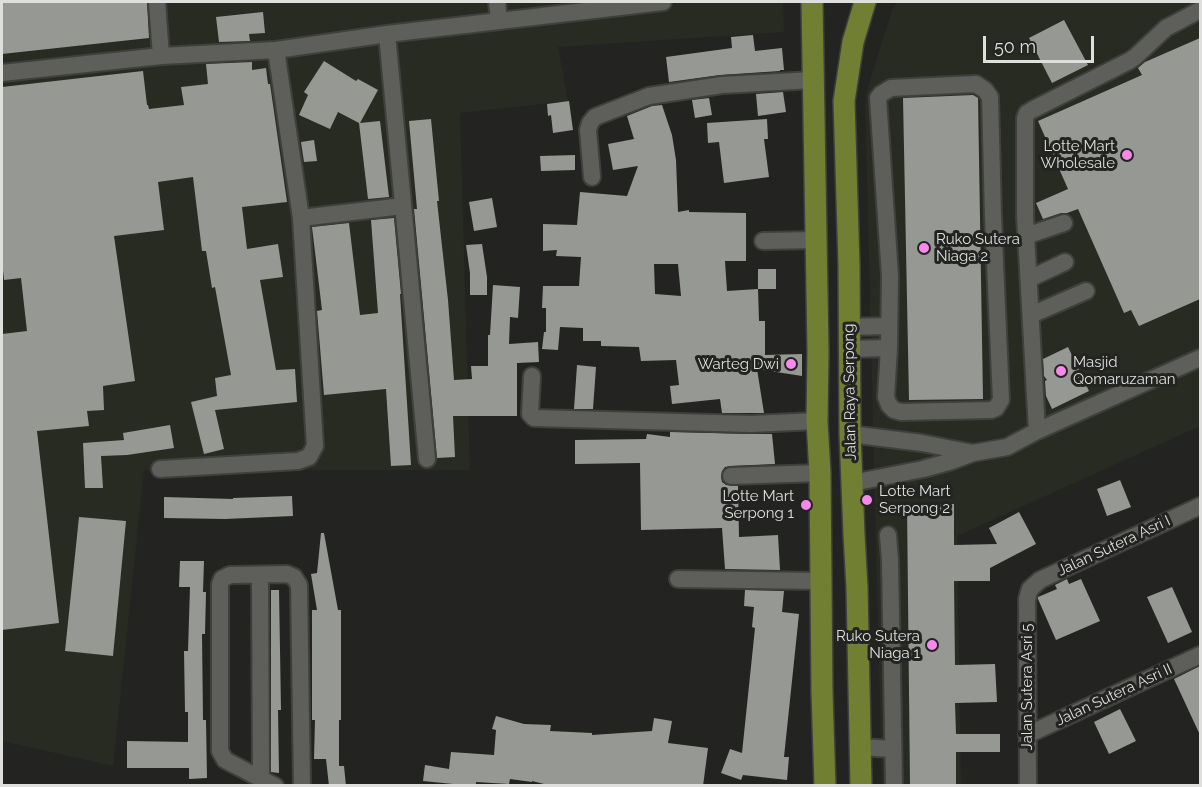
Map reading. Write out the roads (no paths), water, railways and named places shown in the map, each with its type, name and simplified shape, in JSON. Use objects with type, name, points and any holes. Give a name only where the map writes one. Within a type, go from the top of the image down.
[{"type":"main road","name":"Jalan Raya Serpong","points":[[812,2],[817,240],[817,421],[825,786]]},
{"type":"main road","name":"Jalan Raya Serpong","points":[[861,786],[857,588],[850,434],[849,265],[844,101],[853,42],[865,2]]},
{"type":"street","points":[[157,2],[161,57]]},
{"type":"street","points":[[497,2],[499,21]]},
{"type":"street","points":[[2,73],[161,57],[276,50],[387,34],[663,2]]},
{"type":"street","points":[[1037,431],[1026,236],[1025,118],[1028,113],[1129,61],[1166,28],[1200,10]]},
{"type":"street","points":[[387,34],[428,459]]},
{"type":"street","points":[[160,469],[298,461],[309,457],[315,446],[301,218],[276,50]]},
{"type":"street","points":[[592,177],[588,130],[595,117],[649,96],[722,85],[814,80]]},
{"type":"street","points":[[976,84],[990,97],[1002,395],[999,404],[991,410],[901,412],[894,410],[886,397],[889,348],[890,276],[878,98],[891,88],[976,84]]},
{"type":"street","points":[[301,218],[403,206]]},
{"type":"street","points":[[1026,236],[1064,223]]},
{"type":"street","points":[[763,241],[817,240]]},
{"type":"street","points":[[1029,279],[1065,262]]},
{"type":"street","points":[[1030,315],[1086,291]]},
{"type":"street","points":[[849,327],[888,326]]},
{"type":"street","points":[[849,349],[889,348]]},
{"type":"street","points":[[852,483],[943,464],[973,453],[1007,447],[1037,431],[1200,358]]},
{"type":"street","points":[[532,376],[530,414],[534,418],[751,424],[817,421]]},
{"type":"street","points":[[850,434],[922,443],[973,453]]},
{"type":"street","points":[[731,476],[819,473]]},
{"type":"street","name":"Jalan Sutera Asri I","points":[[1030,588],[1040,580],[1200,506]]},
{"type":"street","points":[[888,535],[894,786]]},
{"type":"street","points":[[260,575],[268,781],[225,760],[220,751],[220,584],[222,579],[230,575],[287,574],[294,577],[300,585],[302,786]]},
{"type":"street","points":[[678,579],[820,581]]},
{"type":"street","name":"Jalan Sutera Asri 5","points":[[1028,786],[1027,599],[1030,588]]},
{"type":"street","name":"Jalan Sutera Asri II","points":[[1027,735],[1200,655]]},
{"type":"street","points":[[860,747],[893,749]]},
{"type":"place","name":"Lotte Mart Wholesale","points":[[1127,155]]},
{"type":"place","name":"Ruko Sutera Niaga 2","points":[[924,248]]},
{"type":"place","name":"Warteg Dwi","points":[[791,364]]},
{"type":"place","name":"Masjid Qomaruzaman","points":[[1061,371]]},
{"type":"place","name":"Lotte Mart Serpong 2","points":[[867,500]]},
{"type":"place","name":"Lotte Mart Serpong 1","points":[[806,505]]},
{"type":"place","name":"Ruko Sutera Niaga 1","points":[[932,645]]}]
